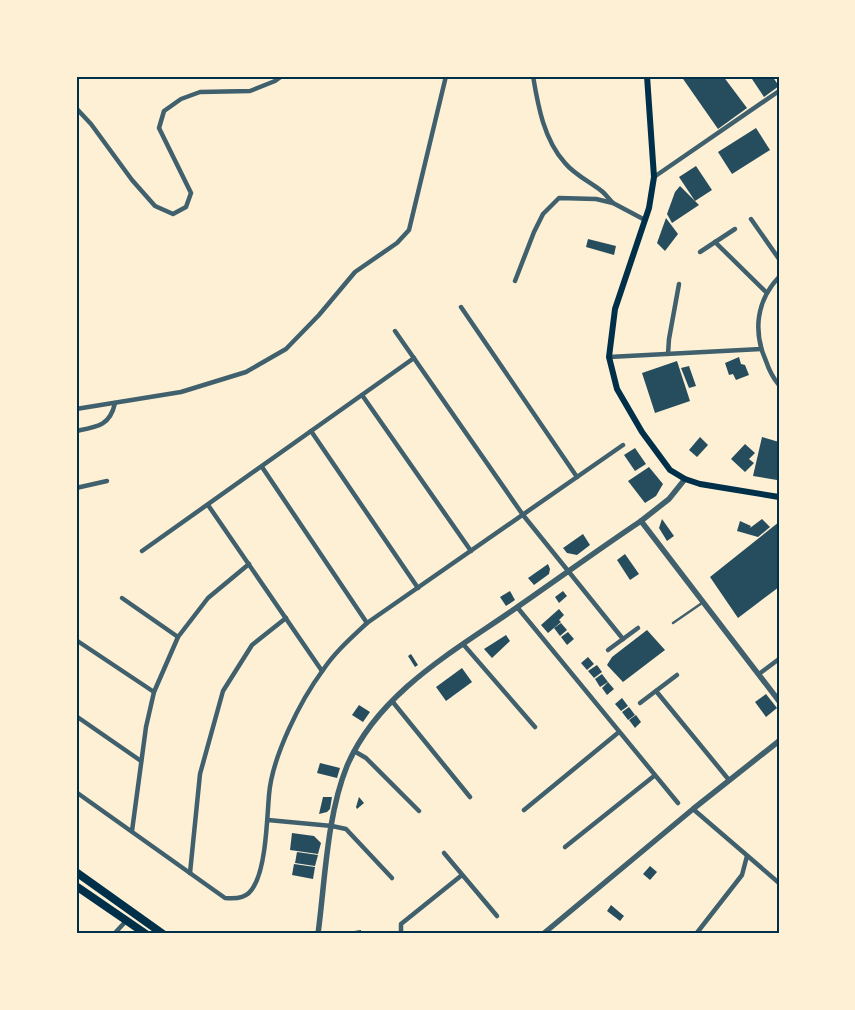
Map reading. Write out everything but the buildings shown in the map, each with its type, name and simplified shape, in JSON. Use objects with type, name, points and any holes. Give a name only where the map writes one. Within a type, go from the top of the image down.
[{"type":"highway","points":[[76,872],[163,934]]},
{"type":"highway","points":[[78,889],[146,934]]},
{"type":"main road","points":[[647,76],[654,177],[652,194],[645,220],[615,309],[609,357],[617,389],[642,432],[670,470],[685,479],[700,484],[779,497]]},
{"type":"street","points":[[76,108],[91,124],[132,180],[155,206],[173,214],[186,207],[191,193],[159,128],[164,111],[181,99],[200,92],[250,91],[275,81],[282,76]]},
{"type":"street","points":[[76,408],[181,392],[246,372],[286,349],[319,315],[355,272],[397,244],[409,230],[446,76]]},
{"type":"street","points":[[533,76],[538,103],[550,141],[565,163],[585,180],[601,190],[614,203]]},
{"type":"street","points":[[654,177],[779,92]]},
{"type":"street","points":[[515,281],[543,214],[559,198],[596,199],[614,203],[645,220]]},
{"type":"street","points":[[751,219],[779,259]]},
{"type":"street","points":[[700,252],[735,229]]},
{"type":"street","points":[[715,242],[767,293]]},
{"type":"street","points":[[779,277],[767,293],[758,316],[758,334],[761,350],[771,374],[779,385]]},
{"type":"street","points":[[668,354],[678,284]]},
{"type":"street","points":[[461,307],[577,477]]},
{"type":"street","points":[[395,331],[523,514],[623,639]]},
{"type":"street","points":[[609,357],[761,350]]},
{"type":"street","points":[[142,551],[414,358]]},
{"type":"street","points":[[362,395],[470,551]]},
{"type":"street","points":[[76,431],[97,426],[110,419],[115,403]]},
{"type":"street","points":[[311,431],[418,588]]},
{"type":"street","points":[[76,792],[225,898],[234,899],[244,896],[254,887],[257,881],[268,820],[269,794],[275,763],[296,714],[322,671],[341,648],[367,623],[623,445]]},
{"type":"street","points":[[262,466],[367,623]]},
{"type":"street","points":[[318,934],[332,826],[343,776],[354,751],[381,713],[419,677],[567,571],[641,521],[669,499],[685,479]]},
{"type":"street","points":[[76,488],[106,481]]},
{"type":"street","points":[[208,505],[322,671]]},
{"type":"street","points":[[641,521],[779,700]]},
{"type":"street","points":[[132,831],[146,727],[154,692],[178,637],[208,598],[249,564]]},
{"type":"street","points":[[122,598],[178,637]]},
{"type":"street","points":[[517,608],[678,803]]},
{"type":"street","points":[[190,873],[200,774],[223,691],[252,644],[286,618]]},
{"type":"street","points":[[608,650],[638,628]]},
{"type":"street","points":[[76,640],[154,692]]},
{"type":"street","points":[[464,644],[535,727]]},
{"type":"street","points":[[759,674],[779,659]]},
{"type":"street","points":[[640,703],[677,675]]},
{"type":"street","points":[[656,691],[729,780]]},
{"type":"street","points":[[392,702],[470,797]]},
{"type":"street","points":[[76,716],[141,761]]},
{"type":"street","points":[[524,810],[619,732]]},
{"type":"street","points":[[544,934],[693,809],[779,741]]},
{"type":"street","points":[[354,751],[366,758],[418,811]]},
{"type":"street","points":[[565,847],[654,776]]},
{"type":"street","points":[[693,809],[779,883]]},
{"type":"street","points":[[268,820],[346,829],[392,878]]},
{"type":"street","points":[[444,853],[497,916]]},
{"type":"street","points":[[696,934],[742,874],[747,856]]},
{"type":"street","points":[[401,934],[401,924],[462,875]]},
{"type":"street","points":[[114,934],[127,920]]},
{"type":"lane","points":[[673,623],[703,602]]}]
